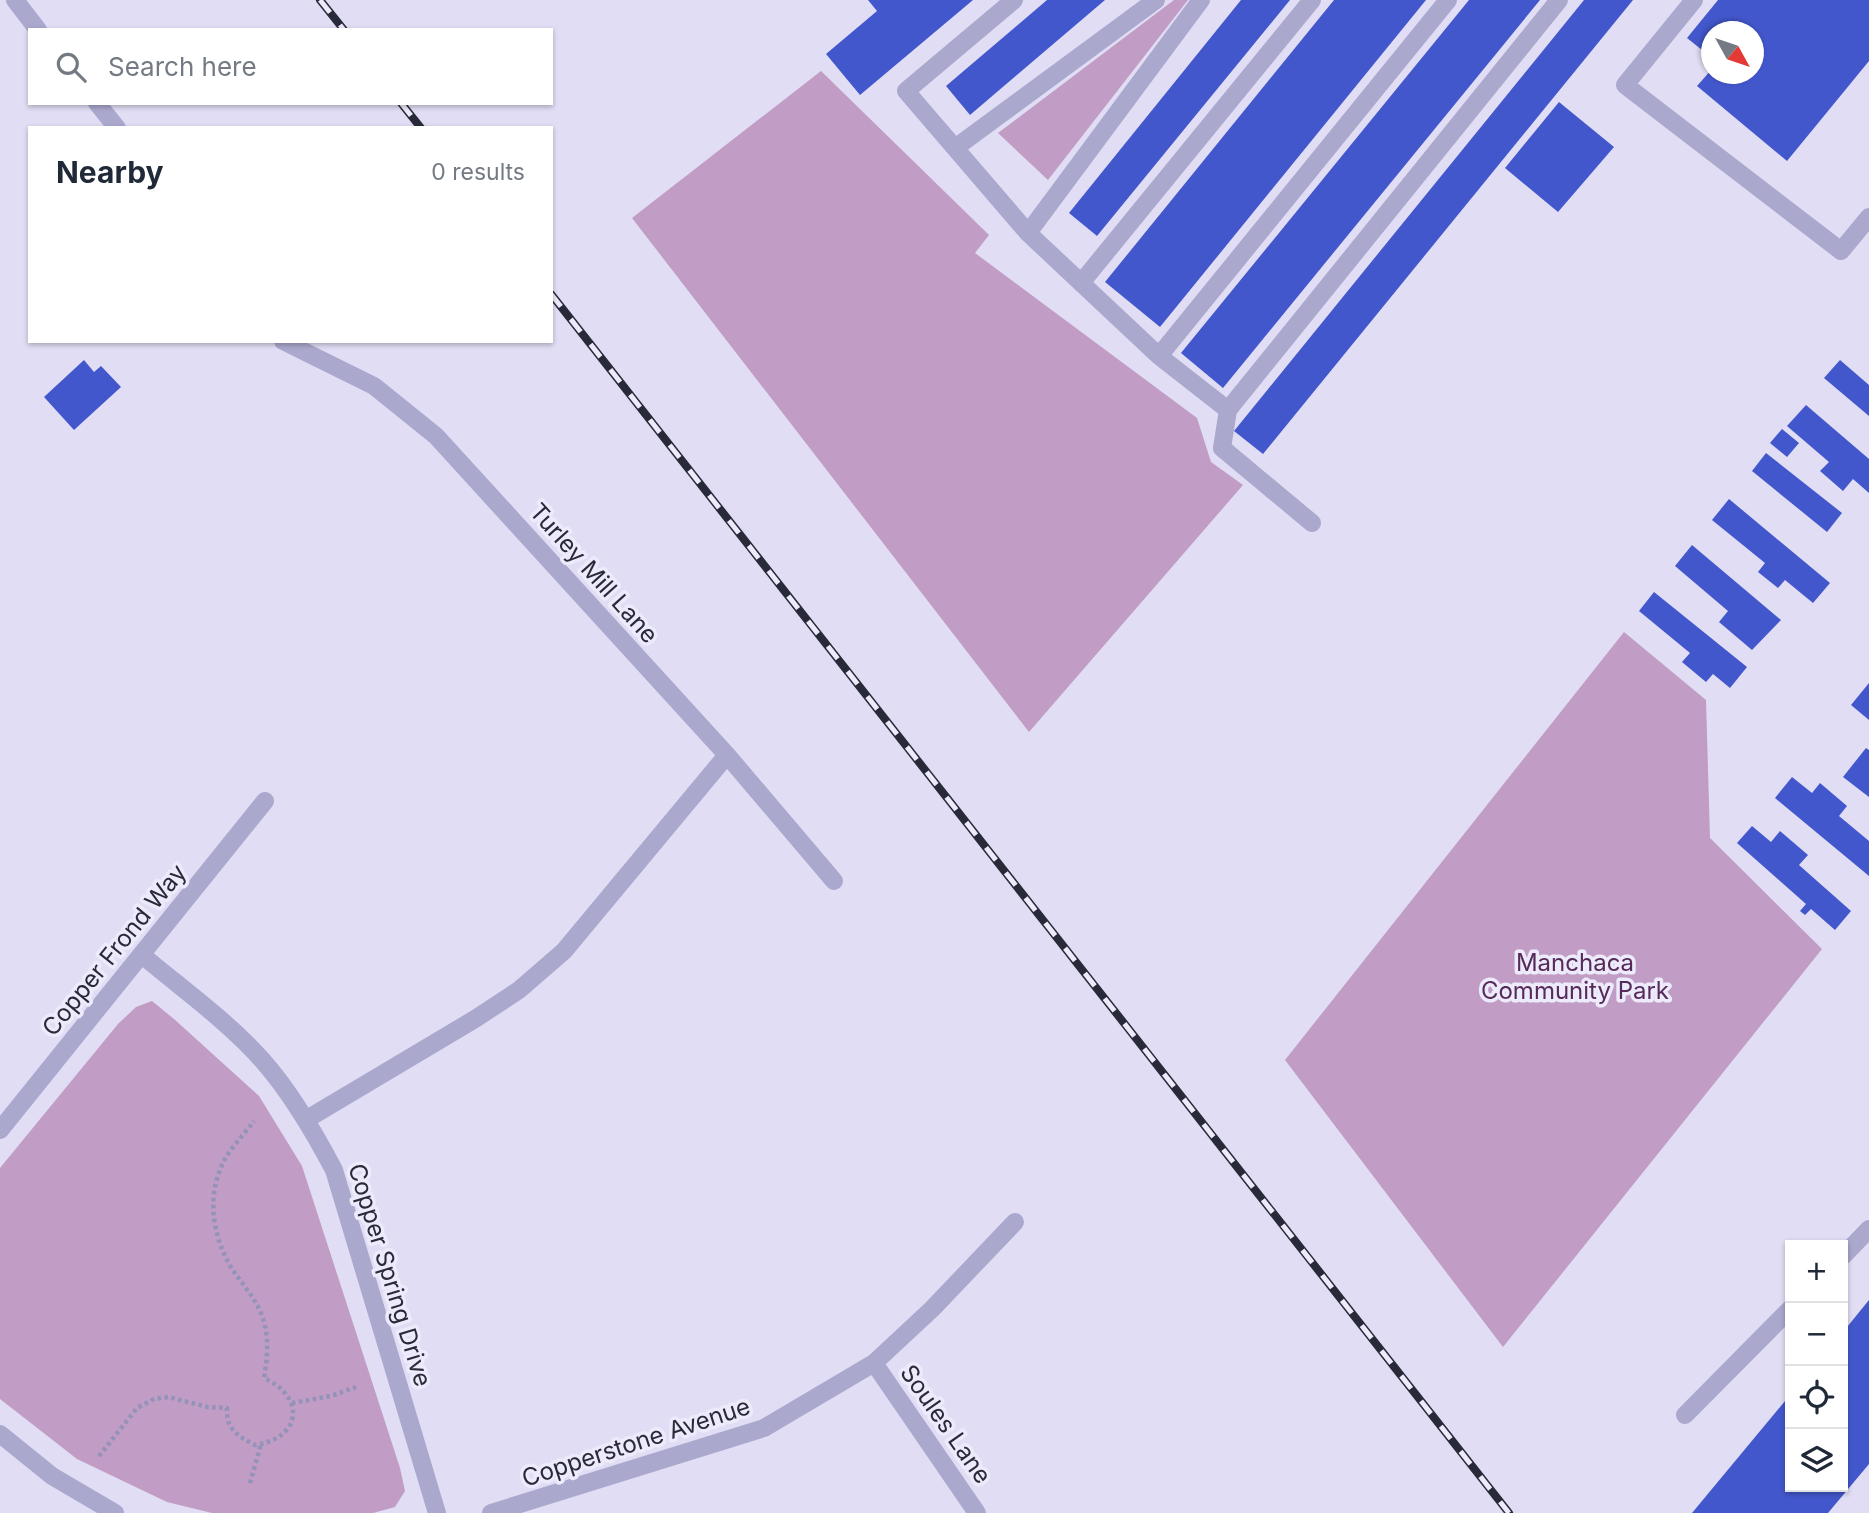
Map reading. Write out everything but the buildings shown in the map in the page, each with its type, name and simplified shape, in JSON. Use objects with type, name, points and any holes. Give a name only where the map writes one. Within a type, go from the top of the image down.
[{"type":"street","points":[[15,0],[36,28]]},
{"type":"street","points":[[1014,0],[906,91],[1028,233],[1159,356],[1228,410]]},
{"type":"street","points":[[955,148],[1156,0]]},
{"type":"street","points":[[1028,233],[1201,0]]},
{"type":"street","points":[[1081,283],[1312,0]]},
{"type":"street","points":[[1159,356],[1448,0]]},
{"type":"street","points":[[1312,523],[1222,448],[1228,410],[1559,0]]},
{"type":"street","points":[[1693,0],[1625,85],[1841,251],[1869,217]]},
{"type":"street","points":[[99,105],[115,126]]},
{"type":"street","name":"Turley Mill Lane","points":[[287,343],[374,386],[436,436],[727,755],[834,881]]},
{"type":"street","points":[[307,1119],[519,990],[564,951],[727,755]]},
{"type":"street","name":"Copper Frond Way","points":[[0,1130],[265,801]]},
{"type":"street","name":"Copper Spring Drive","points":[[142,955],[216,1017],[263,1061],[307,1119],[334,1170],[437,1513]]},
{"type":"street","name":"Copperstone Avenue","points":[[491,1513],[764,1428],[874,1363],[932,1308],[1015,1222]]},
{"type":"street","points":[[1848,1251],[1869,1230]]},
{"type":"street","points":[[1685,1415],[1785,1314]]},
{"type":"street","name":"Soules Lane","points":[[874,1363],[978,1513]]},
{"type":"street","points":[[0,1434],[52,1476],[115,1513]]},
{"type":"path","points":[[99,1456],[137,1408],[154,1399],[168,1397],[208,1407],[227,1408],[226,1418],[231,1430],[255,1445],[282,1437],[292,1421],[292,1403],[277,1384],[264,1378],[268,1344],[260,1310],[217,1242],[213,1218],[214,1191],[220,1168],[254,1121]]},
{"type":"path","points":[[292,1403],[331,1396],[356,1387]]},
{"type":"path","points":[[250,1483],[261,1444]]},
{"type":"green space","points":[[1174,0],[1188,0],[1048,180],[998,133]]},
{"type":"green space","points":[[821,71],[989,235],[975,253],[1197,418],[1211,462],[1243,485],[1029,732],[632,218]]},
{"type":"green space","name":"Manchaca Community Park","points":[[1624,632],[1706,700],[1710,838],[1822,949],[1503,1347],[1285,1060]]},
{"type":"green space","points":[[152,1001],[259,1096],[302,1166],[400,1468],[405,1491],[395,1507],[373,1513],[212,1513],[167,1502],[77,1459],[0,1399],[0,1168],[118,1024],[136,1007]]},
{"type":"railway","points":[[320,0],[342,28]]},
{"type":"railway","points":[[403,105],[419,126]]},
{"type":"railway","points":[[553,297],[1509,1513]]}]
